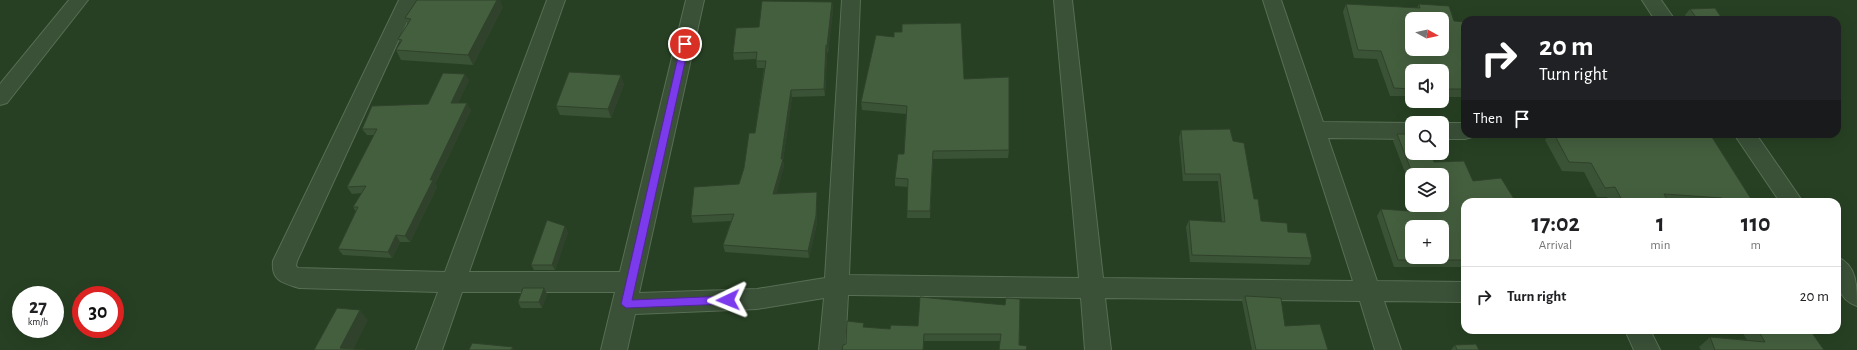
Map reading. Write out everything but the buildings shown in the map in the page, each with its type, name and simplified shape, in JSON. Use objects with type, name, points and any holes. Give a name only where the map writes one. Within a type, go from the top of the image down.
[{"type":"street","points":[[0,98],[79,0]]},
{"type":"street","points":[[408,0],[285,261],[284,270],[290,275],[299,278],[454,282],[628,293],[757,299],[837,286],[1091,287],[1461,292]]},
{"type":"street","points":[[429,350],[556,0]]},
{"type":"street","points":[[614,350],[695,0]]},
{"type":"street","points":[[832,350],[837,286],[851,0]]},
{"type":"street","points":[[1063,0],[1098,350]]},
{"type":"street","points":[[1272,0],[1388,350]]},
{"type":"street","points":[[1651,0],[1662,16]]},
{"type":"street","points":[[1316,130],[1405,130]]},
{"type":"street","points":[[1449,131],[1461,131]]},
{"type":"street","points":[[1748,138],[1789,198]]},
{"type":"street","points":[[1841,275],[1851,294]]},
{"type":"street","points":[[1639,334],[1647,350]]},
{"type":"route","points":[[685,44],[626,304],[728,300]]}]
